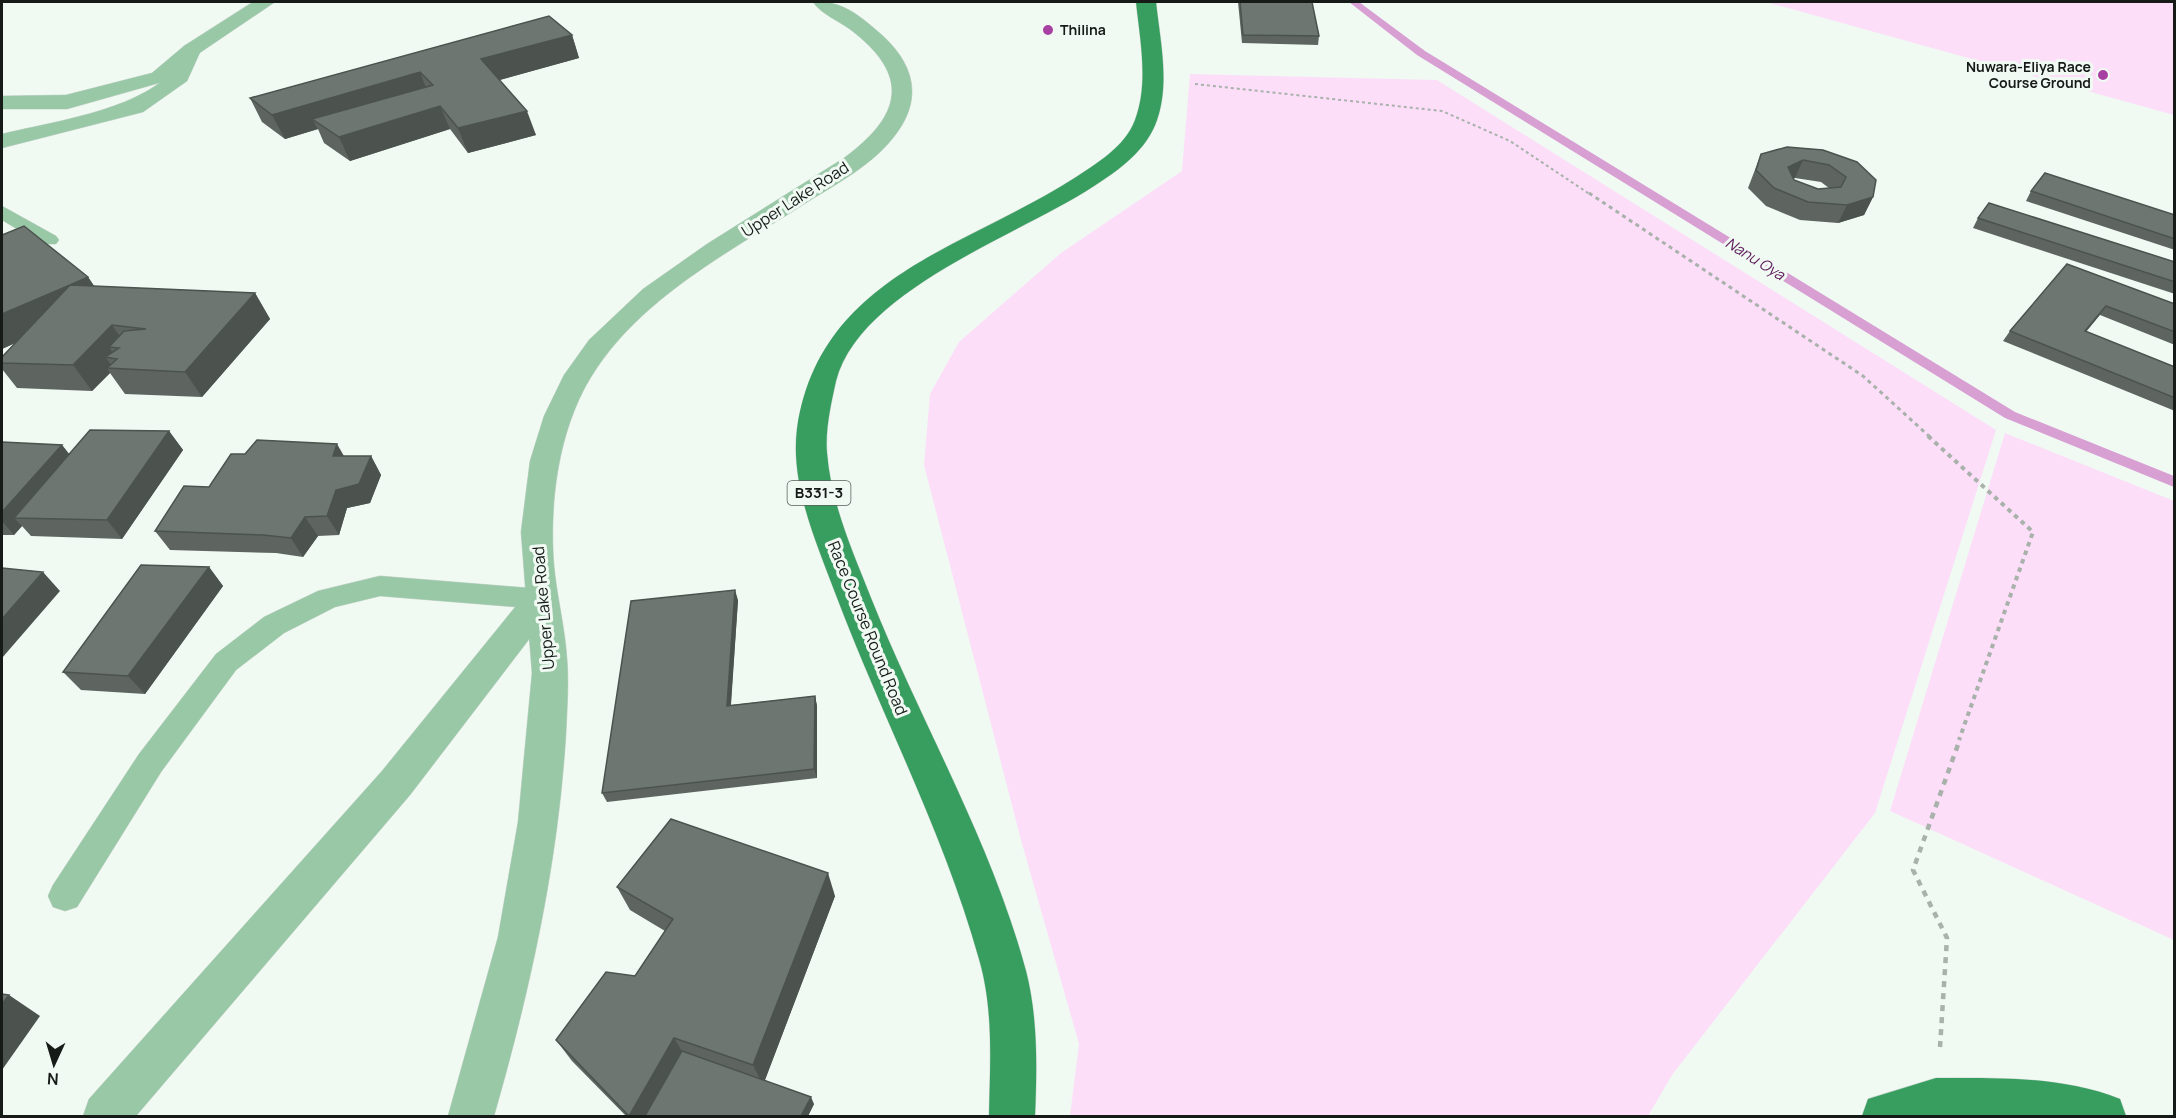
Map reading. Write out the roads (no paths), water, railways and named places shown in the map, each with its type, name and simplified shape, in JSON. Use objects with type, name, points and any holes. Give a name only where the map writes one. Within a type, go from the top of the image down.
[{"type":"main road","name":"Race Course Round Road","points":[[1012,1116],[1014,1074],[1009,994],[987,918],[957,833],[862,621],[827,527],[816,479],[812,431],[830,362],[846,333],[872,306],[960,247],[1027,216],[1082,185],[1121,155],[1139,135],[1148,118],[1152,79],[1146,2]]},
{"type":"main road","points":[[1886,1116],[1936,1101],[2027,1102],[2103,1116]]},
{"type":"street","points":[[2,103],[67,102],[159,77],[191,50],[265,2]]},
{"type":"street","name":"Upper Lake Road","points":[[471,1116],[524,912],[539,818],[550,672],[537,551],[544,460],[557,417],[578,376],[598,346],[633,312],[675,280],[876,144],[898,110],[902,78],[894,61],[865,31],[823,2]]},
{"type":"street","points":[[2,141],[135,107],[180,77],[191,50]]},
{"type":"street","points":[[106,1116],[396,783],[541,599]]},
{"type":"lane","points":[[2,212],[49,240]]},
{"type":"lane","points":[[64,896],[150,763],[226,662],[274,625],[328,598],[380,586],[541,599]]},
{"type":"waterway","name":"Nanu Oya","points":[[1354,2],[1421,53],[2010,415],[2174,482]]},
{"type":"place","name":"Thilina","points":[[1048,30]]},
{"type":"place","name":"Nuwara-Eliya Race Course Ground","points":[[2103,75]]}]
